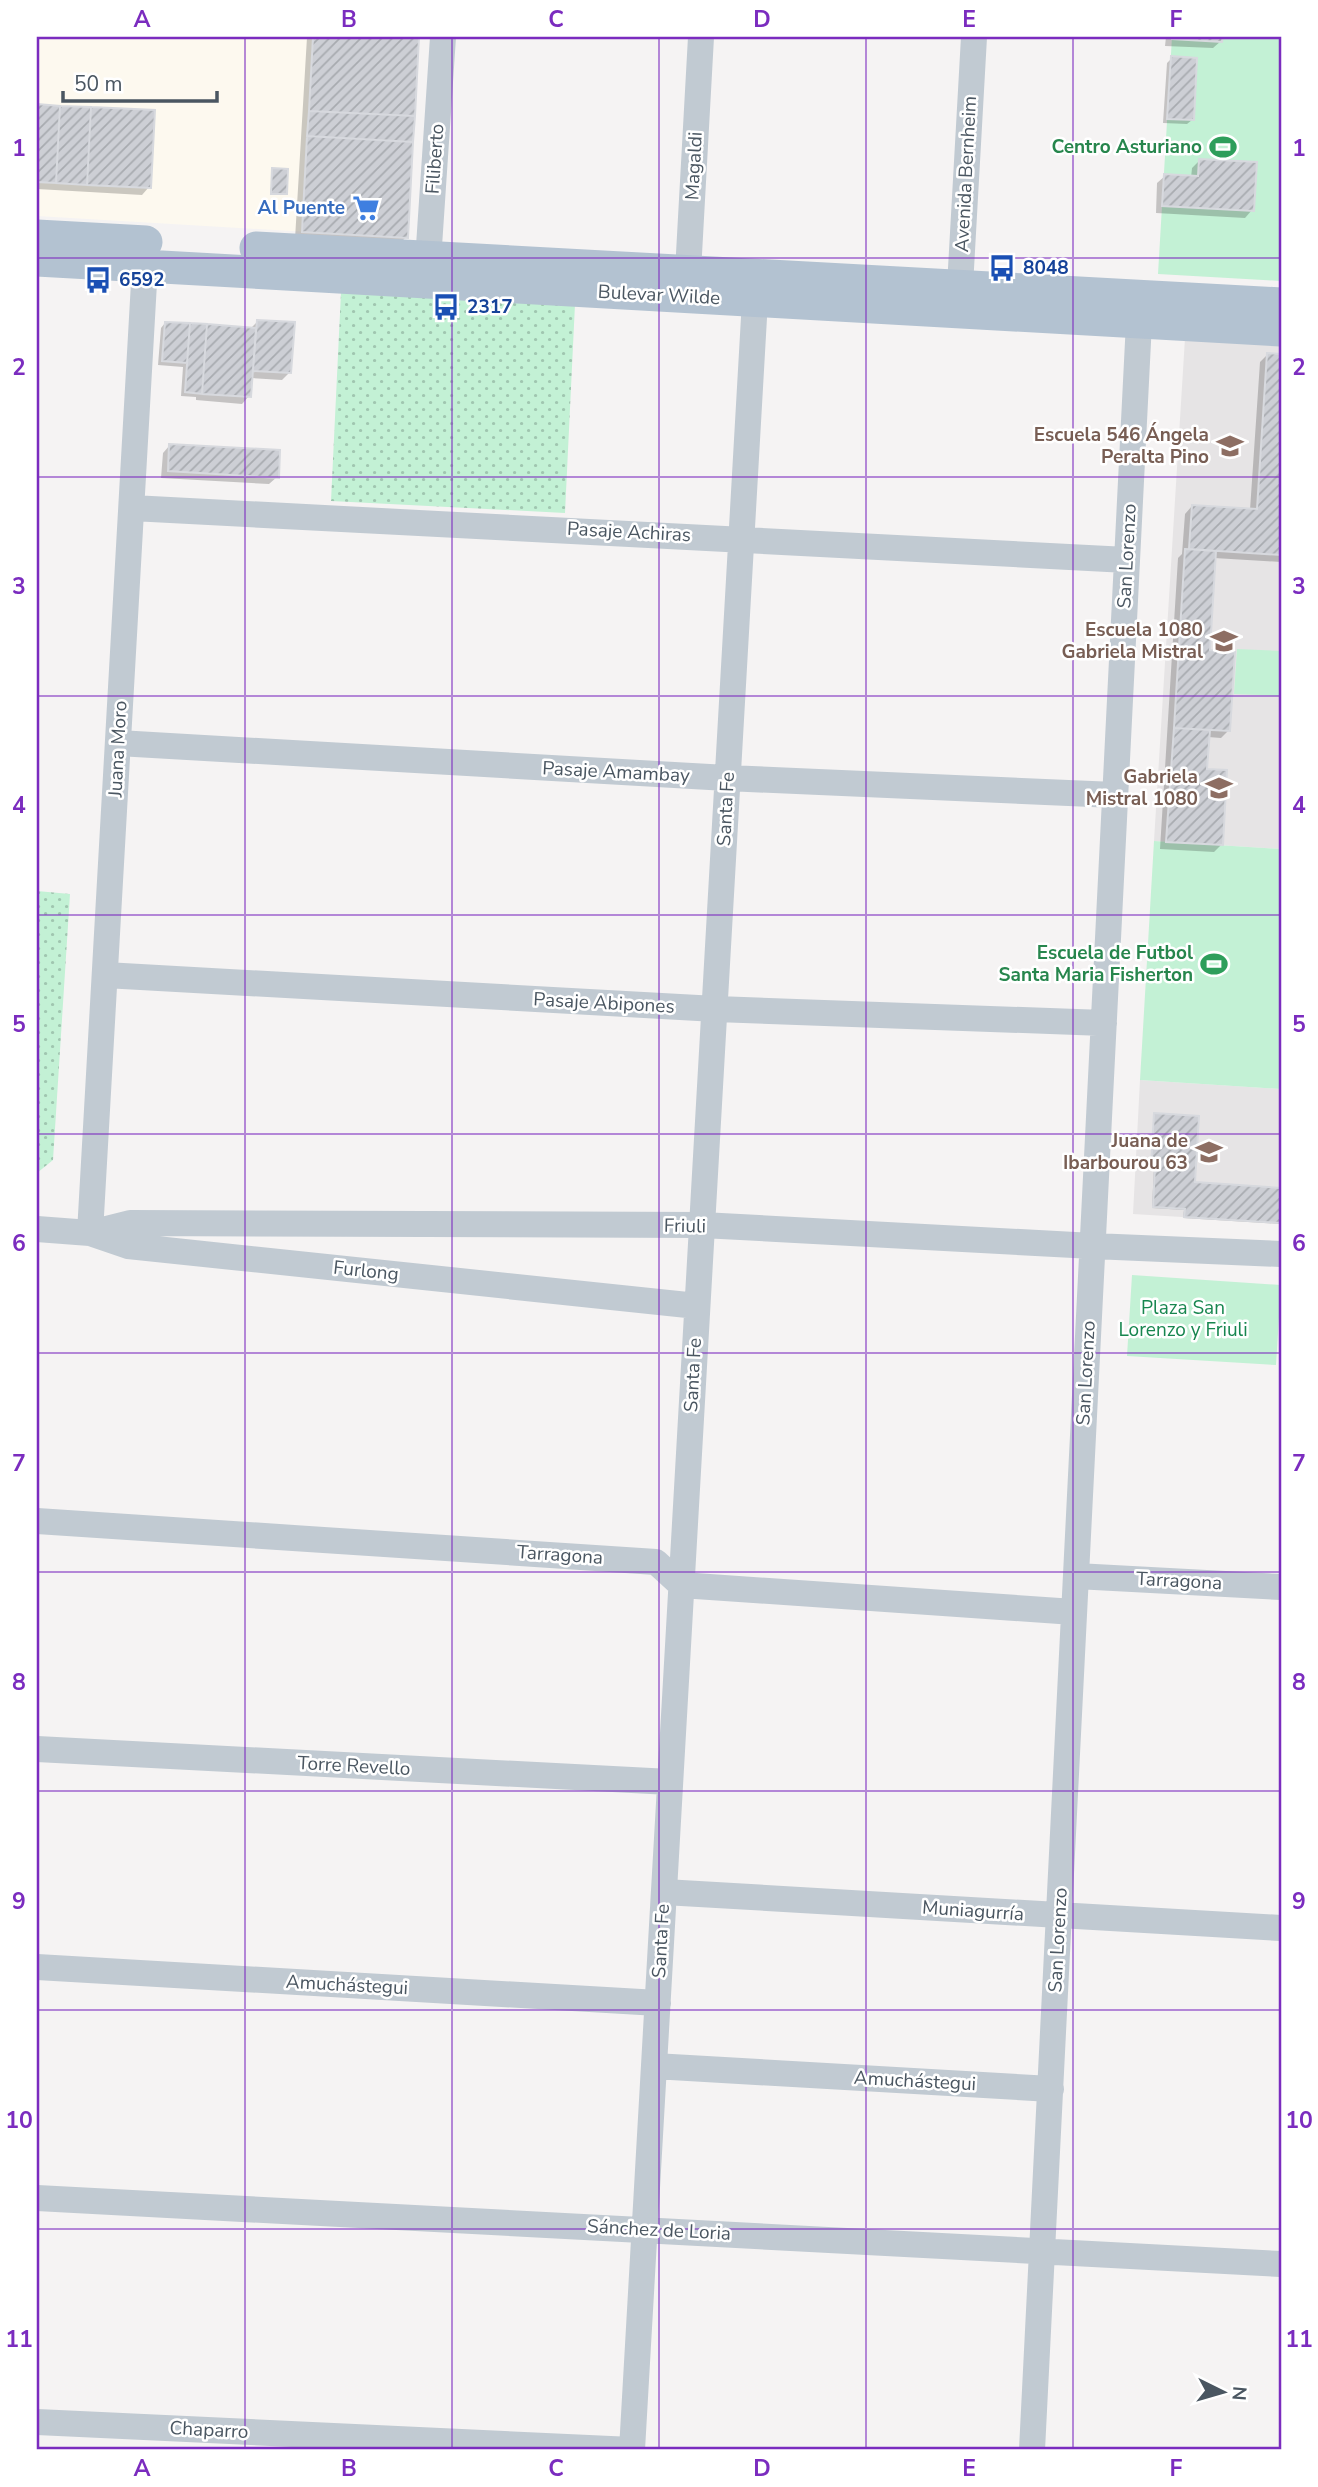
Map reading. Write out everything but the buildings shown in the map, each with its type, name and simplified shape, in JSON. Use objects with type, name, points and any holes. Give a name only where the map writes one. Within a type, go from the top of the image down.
[{"type":"main road","name":"Bulevar Wilde","points":[[37,236],[427,270],[1140,310],[1281,330]]},
{"type":"main road","name":"Bulevar Wilde","points":[[37,260],[145,265],[427,270]]},
{"type":"main road","name":"Bulevar Wilde","points":[[687,284],[755,300],[959,300]]},
{"type":"main road","name":"Bulevar Wilde","points":[[1140,310],[1281,304]]},
{"type":"street","name":"Filiberto","points":[[427,270],[443,37]]},
{"type":"street","name":"Magaldi","points":[[687,284],[701,37]]},
{"type":"street","name":"Avenida Bernheim","points":[[959,300],[974,37]]},
{"type":"street","name":"Juana Moro","points":[[90,1233],[145,265]]},
{"type":"street","name":"Santa Fe","points":[[632,2450],[755,300]]},
{"type":"street","name":"San Lorenzo","points":[[1032,2450],[1140,310]]},
{"type":"street","name":"Pasaje Achiras","points":[[132,508],[1127,560]]},
{"type":"street","name":"Pasaje Amambay","points":[[118,743],[727,778],[1115,795]]},
{"type":"street","name":"Pasaje Abipones","points":[[105,975],[716,1009],[1104,1023]]},
{"type":"street","name":"Friuli","points":[[90,1233],[130,1223],[702,1225],[1281,1254]]},
{"type":"street","name":"Furlong","points":[[37,1229],[90,1233],[128,1246],[697,1306]]},
{"type":"street","name":"Tarragona","points":[[37,1521],[656,1562],[681,1585]]},
{"type":"street","name":"Tarragona","points":[[1076,1576],[1281,1587]]},
{"type":"street","points":[[681,1585],[1074,1612]]},
{"type":"street","name":"Torre Revello","points":[[37,1749],[670,1782]]},
{"type":"street","name":"Muniagurría","points":[[664,1892],[1281,1928]]},
{"type":"street","name":"Amuchástegui","points":[[37,1967],[658,2003]]},
{"type":"street","name":"Amuchástegui","points":[[654,2066],[1051,2090]]},
{"type":"street","name":"Sánchez de Loria","points":[[37,2197],[1281,2264]]},
{"type":"street","name":"Chaparro","points":[[37,2422],[632,2450]]},
{"type":"shaded area","points":[[37,37],[419,37],[408,238],[37,216]]},
{"type":"shaded area","points":[[1185,338],[1281,344],[1281,849],[1154,841]]},
{"type":"shaded area","name":"Juana de Ibarbourou 63","points":[[1140,1080],[1281,1089],[1281,1223],[1133,1214]]},
{"type":"green space","name":"Centro Asturiano","points":[[1172,37],[1281,37],[1281,281],[1158,274]]},
{"type":"green space","points":[[341,292],[575,304],[565,513],[331,501]]},
{"type":"green space","points":[[1237,649],[1281,651],[1281,696],[1234,694]]},
{"type":"green space","name":"Escuela de Futbol Santa Maria Fisherton","points":[[1154,841],[1281,849],[1281,1089],[1140,1080]]},
{"type":"green space","points":[[37,891],[70,894],[53,1160],[37,1173]]},
{"type":"green space","name":"Plaza San Lorenzo y Friuli","points":[[1132,1275],[1281,1285],[1276,1365],[1127,1356]]},
{"type":"place","name":"Centro Asturiano","points":[[1223,147]]},
{"type":"place","name":"Al Puente","points":[[366,208]]},
{"type":"place","name":"8048","points":[[1002,268]]},
{"type":"place","name":"6592","points":[[98,280]]},
{"type":"place","name":"2317","points":[[446,307]]},
{"type":"place","name":"Escuela 546 Ángela Peralta Pino","points":[[1230,446]]},
{"type":"place","name":"Escuela 1080 Gabriela Mistral","points":[[1224,641]]},
{"type":"place","name":"Gabriela Mistral 1080","points":[[1219,788]]},
{"type":"place","name":"Escuela de Futbol Santa Maria Fisherton","points":[[1214,964]]},
{"type":"place","name":"Juana de Ibarbourou 63","points":[[1209,1152]]}]
